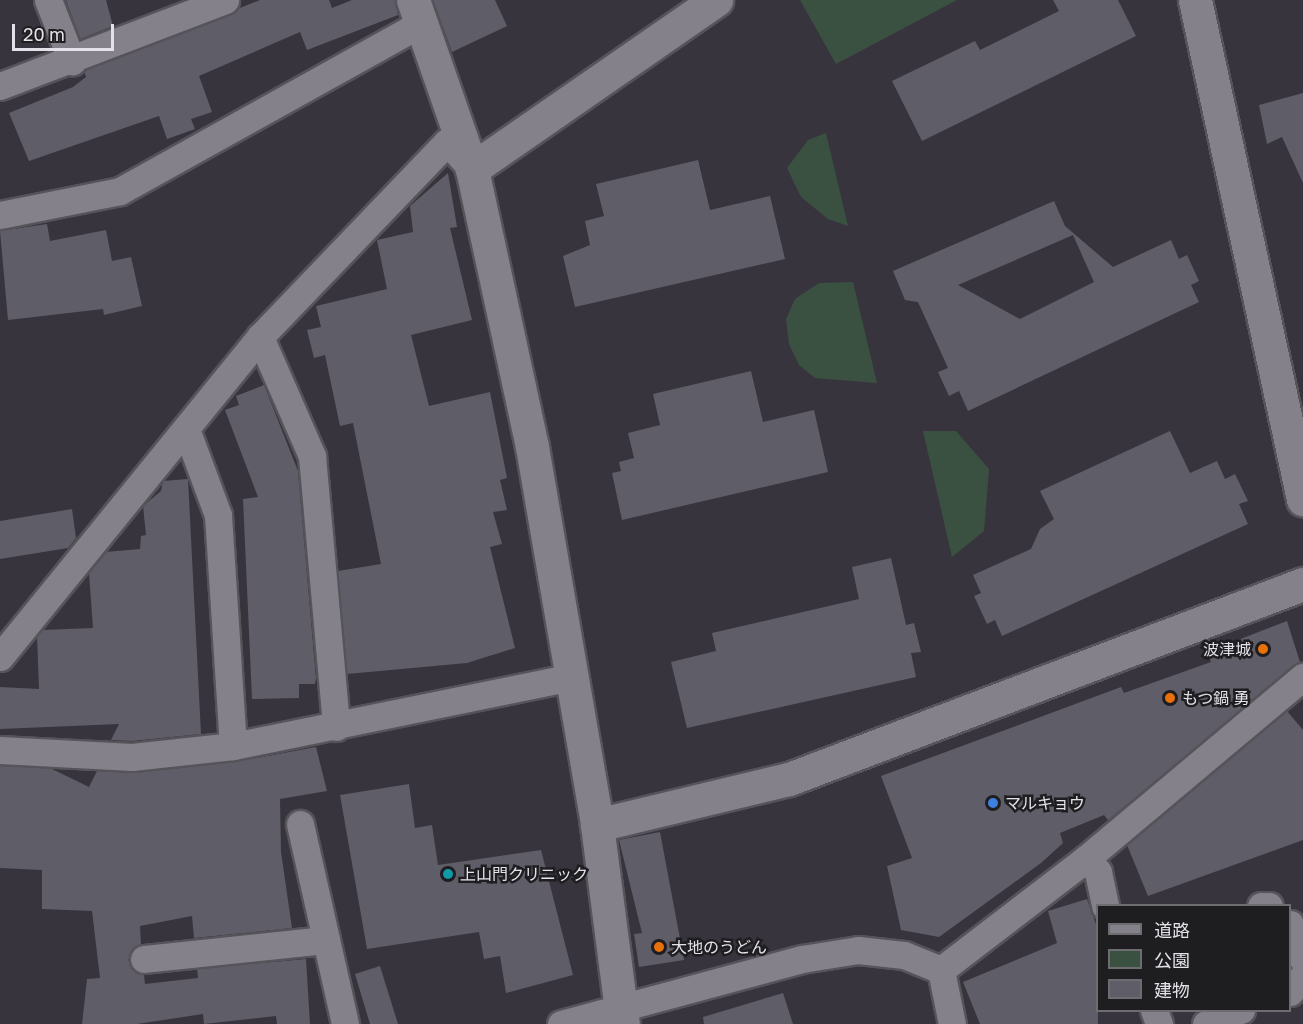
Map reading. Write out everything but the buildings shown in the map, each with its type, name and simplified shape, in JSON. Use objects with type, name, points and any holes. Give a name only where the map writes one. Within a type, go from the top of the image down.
[{"type":"street","points":[[48,0],[72,62]]},
{"type":"street","points":[[0,86],[72,62],[225,0]]},
{"type":"street","points":[[472,169],[716,0]]},
{"type":"street","points":[[1195,0],[1303,499]]},
{"type":"street","points":[[0,215],[120,191],[418,12],[472,169],[532,447],[568,678],[597,825],[622,1015]]},
{"type":"street","points":[[0,657],[260,337],[447,142],[472,169]]},
{"type":"street","points":[[260,337],[312,456],[336,727]]},
{"type":"street","points":[[186,429],[218,515],[233,746]]},
{"type":"street","points":[[597,825],[789,779],[1303,584]]},
{"type":"street","points":[[941,970],[1087,858],[1303,677]]},
{"type":"street","points":[[0,750],[132,757],[233,746],[336,727],[568,678]]},
{"type":"street","points":[[300,824],[345,1024]]},
{"type":"street","points":[[1087,858],[1098,873],[1105,904]]},
{"type":"street","points":[[1291,927],[1303,960]]},
{"type":"street","points":[[144,959],[326,940]]},
{"type":"street","points":[[561,1024],[622,1015],[858,950],[904,955],[941,970]]},
{"type":"street","points":[[941,970],[952,1024]]},
{"type":"street","points":[[1291,991],[1303,976]]},
{"type":"street","points":[[1206,1024],[1238,1012]]},
{"type":"green space","points":[[800,0],[957,0],[836,64]]},
{"type":"green space","points":[[826,133],[848,226],[828,219],[801,197],[787,168],[808,140]]},
{"type":"green space","points":[[853,282],[877,383],[815,378],[799,365],[789,344],[786,319],[795,299],[819,283]]},
{"type":"green space","points":[[923,431],[956,431],[989,469],[984,531],[952,557]]},
{"type":"place","name":"波津城","points":[[1263,649]]},
{"type":"place","name":"もつ鍋 勇","points":[[1170,698]]},
{"type":"place","name":"マルキョウ","points":[[993,803]]},
{"type":"place","name":"上山門クリニック","points":[[448,874]]},
{"type":"place","name":"大地のうどん","points":[[659,947]]}]
